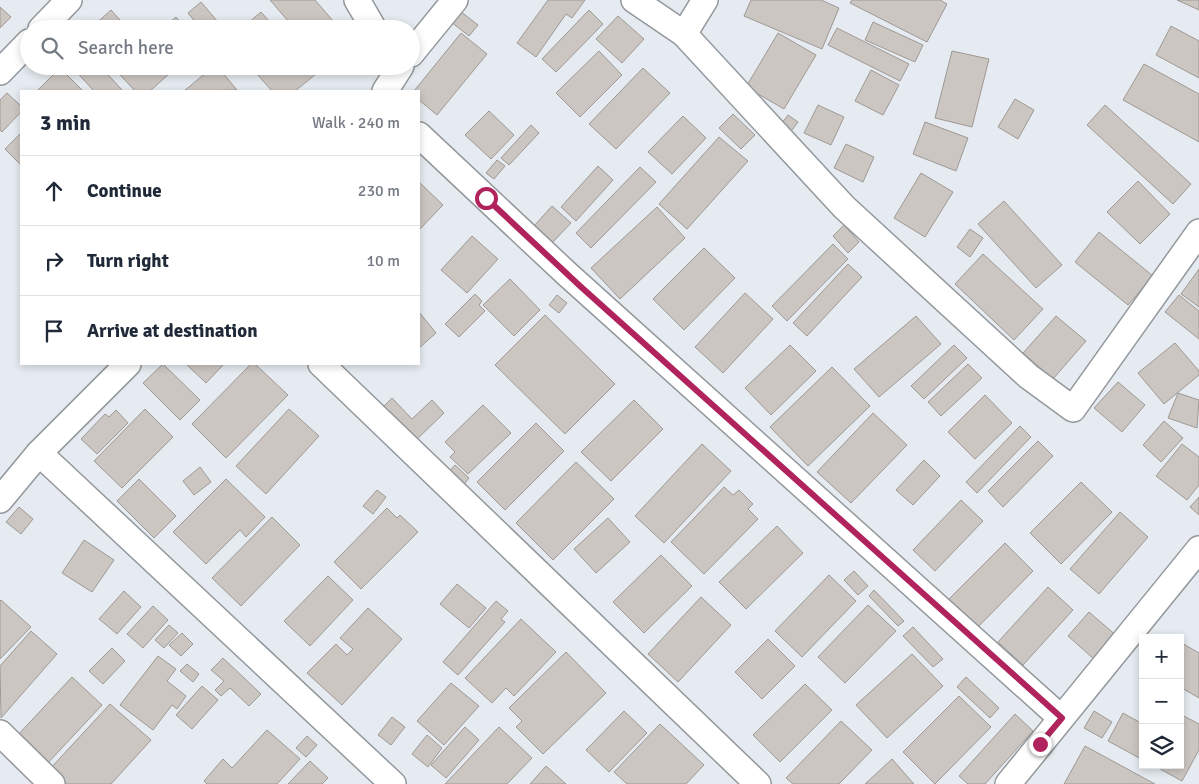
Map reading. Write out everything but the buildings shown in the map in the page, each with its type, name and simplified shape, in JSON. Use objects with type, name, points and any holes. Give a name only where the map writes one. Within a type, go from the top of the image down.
[{"type":"street","points":[[50,20],[69,0]]},
{"type":"street","points":[[358,0],[369,20]]},
{"type":"street","points":[[420,41],[455,0]]},
{"type":"street","points":[[634,0],[684,34],[844,208],[1028,376],[1073,409],[1199,232]]},
{"type":"street","points":[[684,34],[705,0]]},
{"type":"street","points":[[0,72],[20,51]]},
{"type":"street","points":[[386,90],[394,75]]},
{"type":"street","points":[[420,136],[566,273],[1062,718]]},
{"type":"street","points":[[0,500],[39,453],[127,365]]},
{"type":"street","points":[[322,365],[758,784]]},
{"type":"street","points":[[39,453],[394,784]]},
{"type":"street","points":[[1008,784],[1199,549]]},
{"type":"street","points":[[0,733],[52,784]]},
{"type":"route","points":[[486,198],[580,286],[1062,718],[1040,744]]}]
